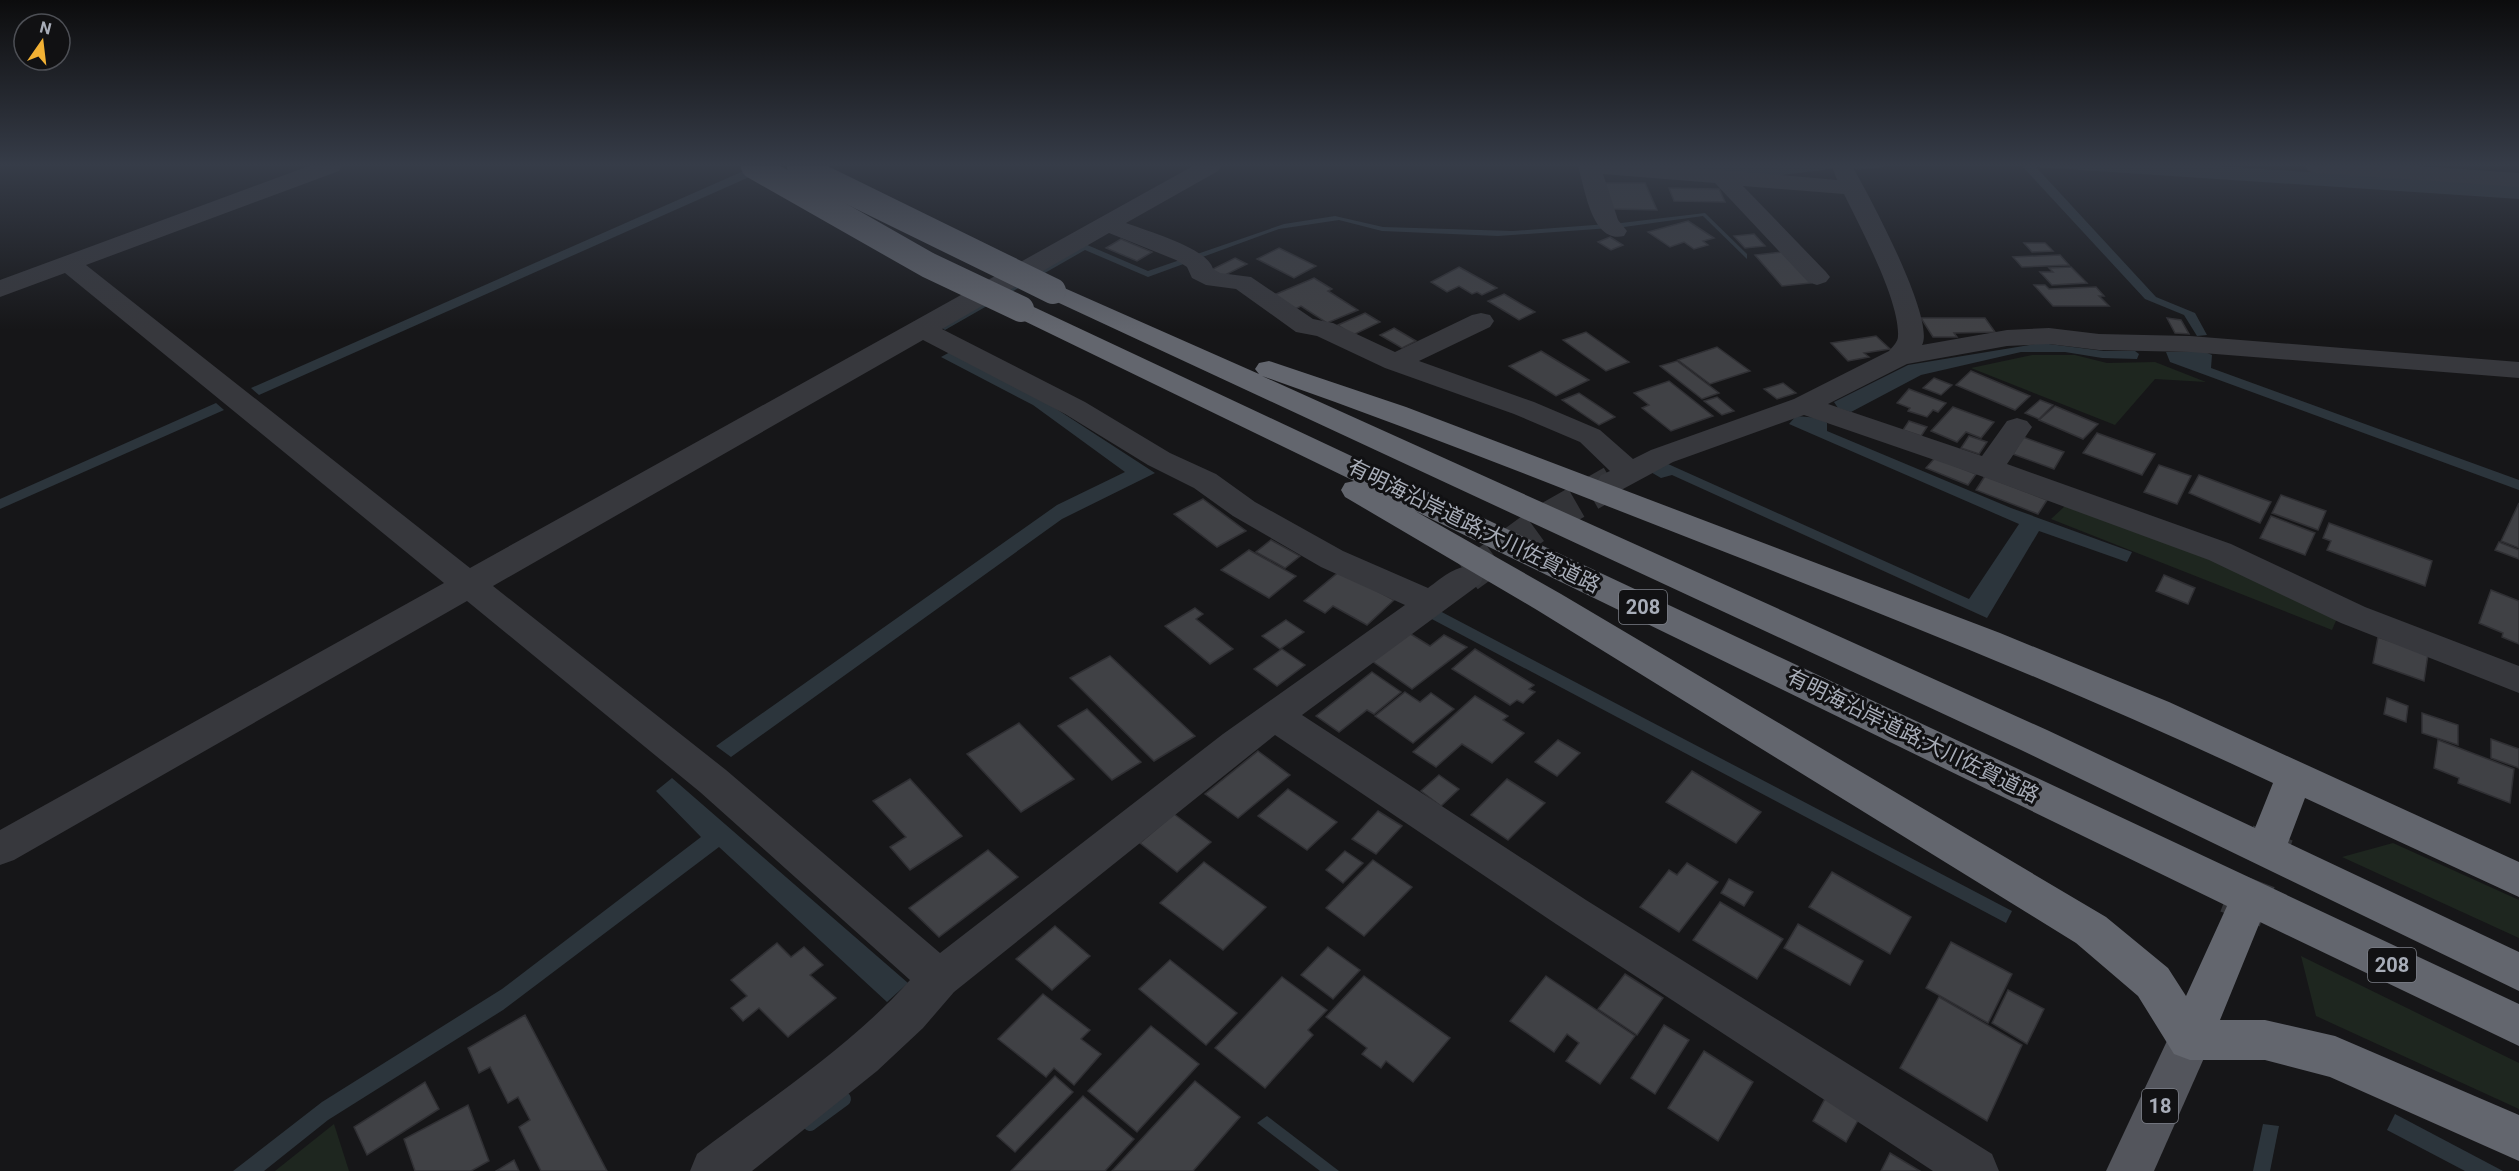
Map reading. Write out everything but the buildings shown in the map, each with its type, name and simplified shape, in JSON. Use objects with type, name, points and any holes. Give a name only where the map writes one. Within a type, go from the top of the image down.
[{"type":"highway","name":"有明海沿岸道路;大川佐賀道路","points":[[850,221],[928,265],[1021,309],[1084,323],[2278,846]]},
{"type":"highway","name":"有明海沿岸道路;大川佐賀道路","points":[[910,221],[1053,291],[1084,323],[2253,912]]},
{"type":"highway","points":[[1084,323],[1396,413],[1988,642],[2156,712],[2519,880]]},
{"type":"highway","points":[[1084,323],[1397,515],[1550,602],[2091,930],[2153,982],[2190,1040]]},
{"type":"highway","points":[[2278,846],[2294,777]]},
{"type":"highway","name":"208","points":[[2278,846],[2519,972]]},
{"type":"highway","points":[[2190,1040],[2253,912]]},
{"type":"highway","name":"208","points":[[2253,912],[2519,1026]]},
{"type":"highway","points":[[2190,1040],[2265,1040],[2335,1057],[2519,1138]]},
{"type":"main road","name":"18","points":[[2130,1171],[2190,1040]]},
{"type":"street","points":[[0,288],[185,221]]},
{"type":"street","points":[[0,849],[1113,221]]},
{"type":"street","points":[[1609,221],[1611,226]]},
{"type":"street","points":[[1763,221],[1817,277]]},
{"type":"street","points":[[1866,221],[1911,326],[1912,339],[1899,357]]},
{"type":"street","points":[[1107,224],[1192,259],[1201,273],[1215,280],[1242,282],[1305,326],[1324,329],[1395,362],[1524,408],[1590,436],[1621,477],[1662,456],[1804,405],[1899,357],[2007,338],[2049,336],[2099,342],[2190,344],[2519,370]]},
{"type":"street","points":[[69,264],[713,781],[939,980]]},
{"type":"street","points":[[1395,362],[1481,321]]},
{"type":"street","points":[[921,328],[1075,408],[1159,459],[1205,481],[1244,509],[1332,559],[1429,602]]},
{"type":"street","points":[[1804,405],[1989,468],[2220,552],[2353,615],[2519,680]]},
{"type":"street","points":[[1989,468],[2017,427]]},
{"type":"street","points":[[721,1169],[861,1056],[908,1014],[939,980],[1275,716],[1429,602],[1468,576]]},
{"type":"street","points":[[1275,716],[1571,912],[1975,1171]]},
{"type":"shaded area","points":[[631,221],[651,221],[259,395],[251,388]]},
{"type":"shaded area","points":[[1305,221],[1335,221],[1279,229],[1148,277],[1085,250],[945,330],[939,326],[1085,244],[1148,271],[1284,224]]},
{"type":"shaded area","points":[[1342,221],[1355,221],[1383,227],[1513,231],[1670,221],[1624,227],[1498,236],[1382,231]]},
{"type":"shaded area","points":[[1708,221],[1713,221],[1747,254],[1747,259]]},
{"type":"shaded area","points":[[2073,221],[2086,221],[2156,297],[2195,313],[2207,335],[2197,336],[2184,315],[2145,299]]},
{"type":"shaded area","points":[[2041,343],[2104,351],[2135,351],[2139,354],[2137,359],[2102,358],[2065,352],[2021,352],[1921,375],[1851,412],[1838,408],[1834,402],[1908,365]]},
{"type":"shaded area","points":[[952,351],[1041,399],[1155,473],[1062,519],[731,757],[716,746],[1057,505],[1125,472],[1033,405],[941,357]]},
{"type":"shaded area","points":[[2166,352],[2205,352],[2212,355],[2211,368],[2519,480],[2519,490],[2170,362]]},
{"type":"shaded area","points":[[2032,355],[2075,355],[2107,363],[2155,362],[2206,382],[2155,379],[2115,425],[1971,368]]},
{"type":"shaded area","points":[[216,403],[224,410],[0,509],[0,499]]},
{"type":"shaded area","points":[[1796,416],[1820,418],[1827,423],[1827,431],[2011,508],[2132,552],[2127,562],[2039,531],[1987,618],[1672,475],[1661,478],[1649,471],[1668,464],[1969,599],[2019,524],[1789,424]]},
{"type":"shaded area","points":[[2065,506],[2226,563],[2338,616],[2332,630],[2051,519]]},
{"type":"shaded area","points":[[1436,609],[2012,911],[2006,923],[1428,617]]},
{"type":"shaded area","points":[[672,778],[908,983],[887,1002],[719,847],[503,1010],[328,1120],[264,1171],[233,1171],[322,1102],[502,989],[701,837],[656,791]]},
{"type":"shaded area","points":[[2393,843],[2519,900],[2519,938],[2342,857]]},
{"type":"shaded area","points":[[2301,956],[2519,1063],[2519,1109],[2316,1016]]},
{"type":"shaded area","points":[[2395,1114],[2503,1171],[2465,1171],[2387,1130]]},
{"type":"shaded area","points":[[1267,1116],[1339,1171],[1320,1171],[1257,1123]]},
{"type":"shaded area","points":[[334,1124],[349,1171],[275,1171]]},
{"type":"shaded area","points":[[2263,1124],[2279,1126],[2270,1171],[2253,1171]]},
{"type":"waterway","points":[[810,1124],[844,1099]]},
{"type":"tunnel","points":[[1468,576],[1542,522],[1612,482]]},
{"type":"tunnel","points":[[2240,919],[2273,833]]}]
